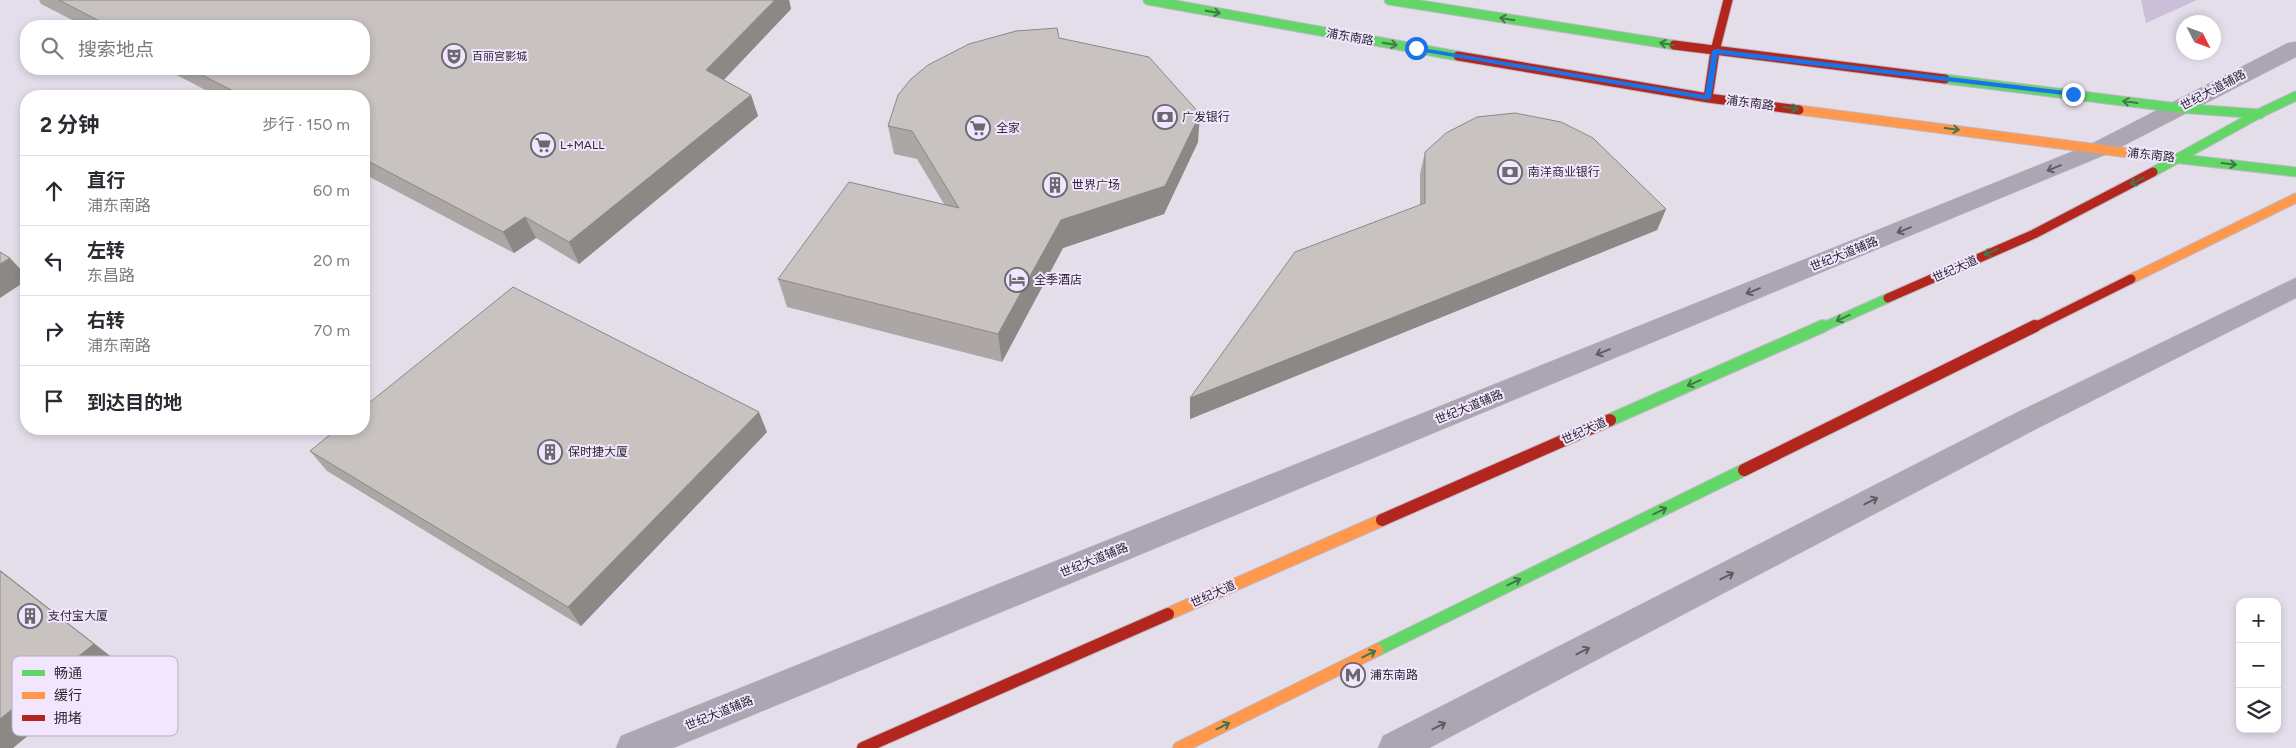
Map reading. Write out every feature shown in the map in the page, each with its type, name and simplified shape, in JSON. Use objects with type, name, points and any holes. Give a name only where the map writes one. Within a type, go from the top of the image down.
[{"type":"main road","name":"浦东南路","points":[[1148,0],[1708,98],[2099,150],[2296,172]]},
{"type":"main road","points":[[1389,0],[1716,51],[2178,108],[2277,116]]},
{"type":"main road","points":[[1708,98],[1716,51],[1728,0]]},
{"type":"main road","name":"世纪大道","points":[[863,748],[2034,234],[2180,158],[2258,114],[2296,96]]},
{"type":"main road","points":[[1179,748],[2296,198]]},
{"type":"street","name":"世纪大道辅路","points":[[633,748],[2099,150],[2296,48]]},
{"type":"street","points":[[1395,748],[2028,420],[2296,287]]},
{"type":"shaded area","points":[[2141,0],[2197,0],[2146,23]]},
{"type":"building","name":"L+MALL","points":[[59,0],[775,0],[706,70],[751,95],[569,242],[525,217],[503,232],[370,162],[370,90],[231,90],[202,75],[370,75],[370,20],[97,20]]},
{"type":"building","name":"世界广场","points":[[1057,28],[1059,38],[1149,57],[1200,114],[1165,186],[1061,220],[998,334],[778,279],[849,182],[959,208],[912,131],[888,126],[898,95],[911,79],[928,65],[969,44],[1016,31]]},
{"type":"building","points":[[1515,113],[1561,122],[1593,138],[1666,209],[1190,398],[1295,252],[1425,203],[1425,152],[1446,133],[1477,117]]},
{"type":"building","points":[[0,252],[10,258],[0,264]]},
{"type":"building","name":"保时捷大厦","points":[[513,287],[759,412],[568,607],[310,451],[330,435],[370,435],[370,402]]},
{"type":"building","points":[[0,571],[94,644],[79,656],[12,656],[12,709],[0,719]]},
{"type":"traffic: fast","points":[[1148,0],[1458,56]]},
{"type":"traffic: fast","points":[[1389,0],[1674,45]]},
{"type":"traffic: fast","points":[[1945,79],[2178,108],[2260,114]]},
{"type":"traffic: fast","points":[[2153,172],[2258,114],[2296,96]]},
{"type":"traffic: fast","points":[[2129,153],[2296,172]]},
{"type":"traffic: fast","points":[[1610,420],[1888,298]]},
{"type":"traffic: fast","points":[[1377,650],[1744,470]]},
{"type":"traffic: slow","points":[[1799,110],[2129,153]]},
{"type":"traffic: slow","points":[[2131,279],[2296,198]]},
{"type":"traffic: slow","points":[[1168,614],[1382,520]]},
{"type":"traffic: slow","points":[[1179,748],[1377,650]]},
{"type":"traffic: jam","points":[[1708,98],[1715,51],[1728,0]]},
{"type":"traffic: jam","points":[[1674,45],[1945,79]]},
{"type":"traffic: jam","points":[[1458,56],[1708,98],[1799,110]]},
{"type":"traffic: jam","points":[[1888,298],[2034,234],[2153,172]]},
{"type":"traffic: jam","points":[[1744,470],[2131,279]]},
{"type":"traffic: jam","points":[[1382,520],[1610,420]]},
{"type":"traffic: jam","points":[[863,748],[1168,614]]},
{"type":"place","name":"百丽宫影城","points":[[454,56]]},
{"type":"place","name":"广发银行","points":[[1165,117]]},
{"type":"place","name":"全家","points":[[978,128]]},
{"type":"place","name":"L+MALL","points":[[543,145]]},
{"type":"place","name":"南洋商业银行","points":[[1510,172]]},
{"type":"place","name":"世界广场","points":[[1055,185]]},
{"type":"place","name":"全季酒店","points":[[1017,280]]},
{"type":"place","name":"保时捷大厦","points":[[550,452]]},
{"type":"place","name":"支付宝大厦","points":[[30,616]]},
{"type":"place","name":"浦东南路","points":[[1353,675]]},
{"type":"route","points":[[1416,48],[1708,98],[1716,51],[2073,94]]}]
